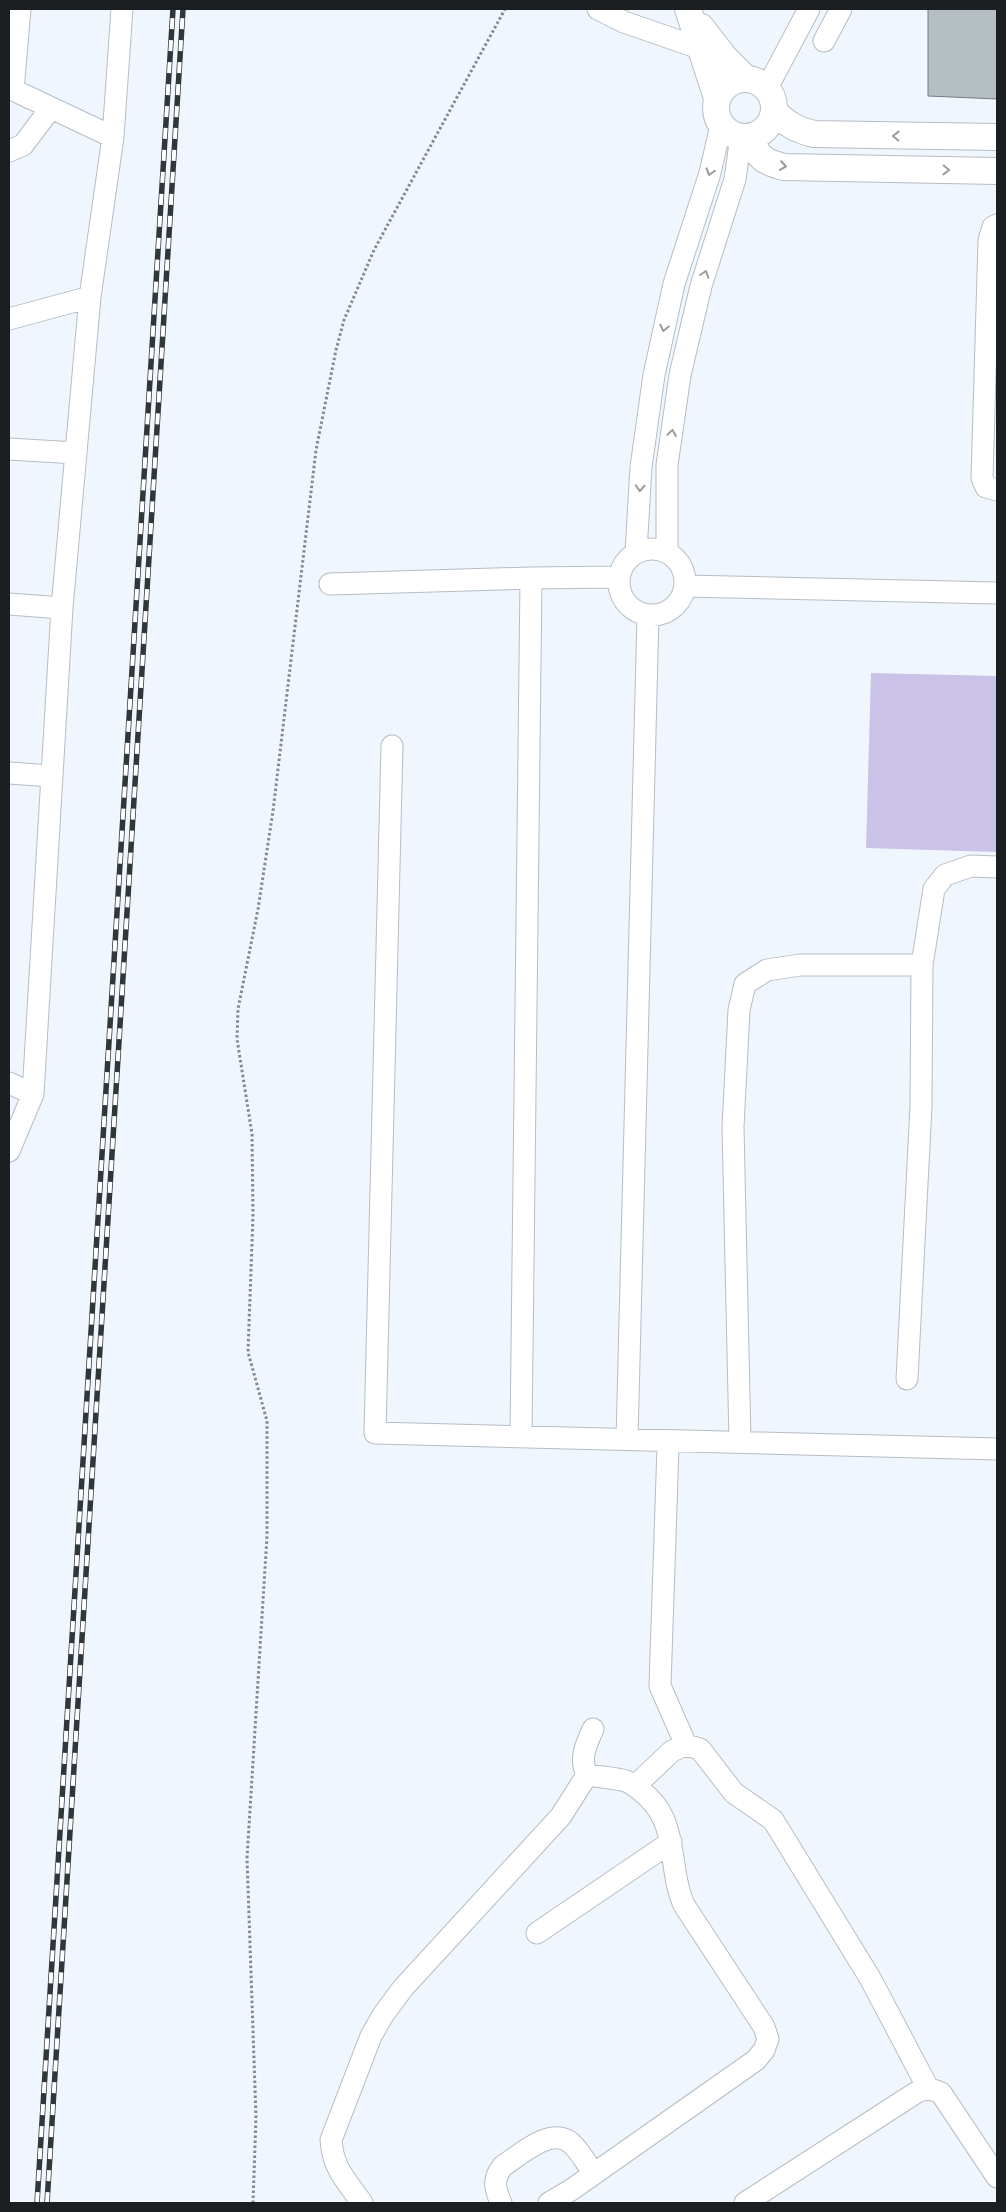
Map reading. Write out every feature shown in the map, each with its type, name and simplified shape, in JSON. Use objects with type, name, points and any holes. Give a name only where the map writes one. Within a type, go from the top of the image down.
[{"type":"main road","points":[[689,10],[717,98],[716,116],[768,163],[784,168],[997,171]]},
{"type":"main road","points":[[689,10],[724,58],[762,93],[785,123],[798,130],[814,134],[852,136],[997,137]]},
{"type":"main road","points":[[717,98],[723,88],[733,81],[762,93]]},
{"type":"main road","points":[[737,133],[761,132],[770,124],[762,93]]},
{"type":"main road","points":[[851,168],[852,136]]},
{"type":"street","points":[[20,9],[11,89],[113,137]]},
{"type":"street","points":[[9,1151],[33,1094],[62,608],[90,297],[113,137],[122,9]]},
{"type":"street","points":[[598,9],[624,22],[702,49]]},
{"type":"street","points":[[762,93],[809,9]]},
{"type":"street","points":[[824,41],[841,9]]},
{"type":"street","points":[[9,151],[23,145],[51,108]]},
{"type":"street","points":[[667,552],[667,465],[680,375],[701,286],[735,179],[737,133]]},
{"type":"street","points":[[636,552],[641,467],[654,375],[674,284],[710,173],[737,133]]},
{"type":"street","points":[[997,225],[993,227],[989,240],[982,478],[986,487],[997,490]]},
{"type":"street","points":[[9,319],[90,297]]},
{"type":"street","points":[[9,449],[76,453]]},
{"type":"street","points":[[652,548],[667,552],[682,566],[685,576],[685,586],[676,605],[668,612],[648,615],[637,612],[622,598],[619,588],[619,577],[625,563],[636,552],[652,548]]},
{"type":"street","points":[[330,584],[619,577]]},
{"type":"street","points":[[522,1436],[531,578]]},
{"type":"street","points":[[685,586],[997,593]]},
{"type":"street","points":[[9,604],[62,608]]},
{"type":"street","points":[[627,1439],[648,615]]},
{"type":"street","points":[[392,746],[375,1433],[997,1449]]},
{"type":"street","points":[[9,774],[52,776]]},
{"type":"street","points":[[907,1379],[921,1106],[922,966],[934,889],[945,875],[971,866],[997,867]]},
{"type":"street","points":[[740,1442],[733,1127],[739,1010],[745,984],[767,970],[800,965],[922,966]]},
{"type":"street","points":[[9,1083],[33,1094]]},
{"type":"street","points":[[668,1447],[660,1686],[686,1745]]},
{"type":"street","points":[[587,1775],[583,1766],[584,1750],[593,1728]]},
{"type":"street","points":[[635,1786],[672,1751],[686,1745],[700,1749],[734,1793],[773,1820],[870,1978],[928,2088]]},
{"type":"street","points":[[549,2203],[575,2197],[594,2174],[756,2060],[764,2050],[768,2039],[764,2028],[684,1905],[677,1890],[671,1842],[665,1820],[653,1802],[635,1786],[623,1780],[587,1775]]},
{"type":"street","points":[[362,2203],[336,2167],[332,2155],[331,2140],[371,2036],[383,2015],[403,1988],[561,1816],[587,1775]]},
{"type":"street","points":[[537,1932],[671,1842]]},
{"type":"street","points":[[745,2203],[917,2092],[928,2088],[941,2093],[997,2177]]},
{"type":"street","points":[[501,2203],[495,2188],[495,2179],[498,2171],[548,2137],[560,2138],[573,2144],[594,2174]]},
{"type":"path","points":[[253,2203],[256,2117],[247,1858],[267,1536],[267,1421],[248,1352],[253,1215],[252,1134],[237,1039],[238,1009],[258,909],[273,810],[316,450],[336,350],[344,320],[374,250],[505,9]]},
{"type":"shaded area","points":[[871,673],[997,676],[997,852],[866,848]]},
{"type":"building","points":[[928,9],[997,9],[997,99],[928,96]]},
{"type":"railway","points":[[37,2203],[173,9]]},
{"type":"railway","points":[[47,2203],[183,9]]}]
